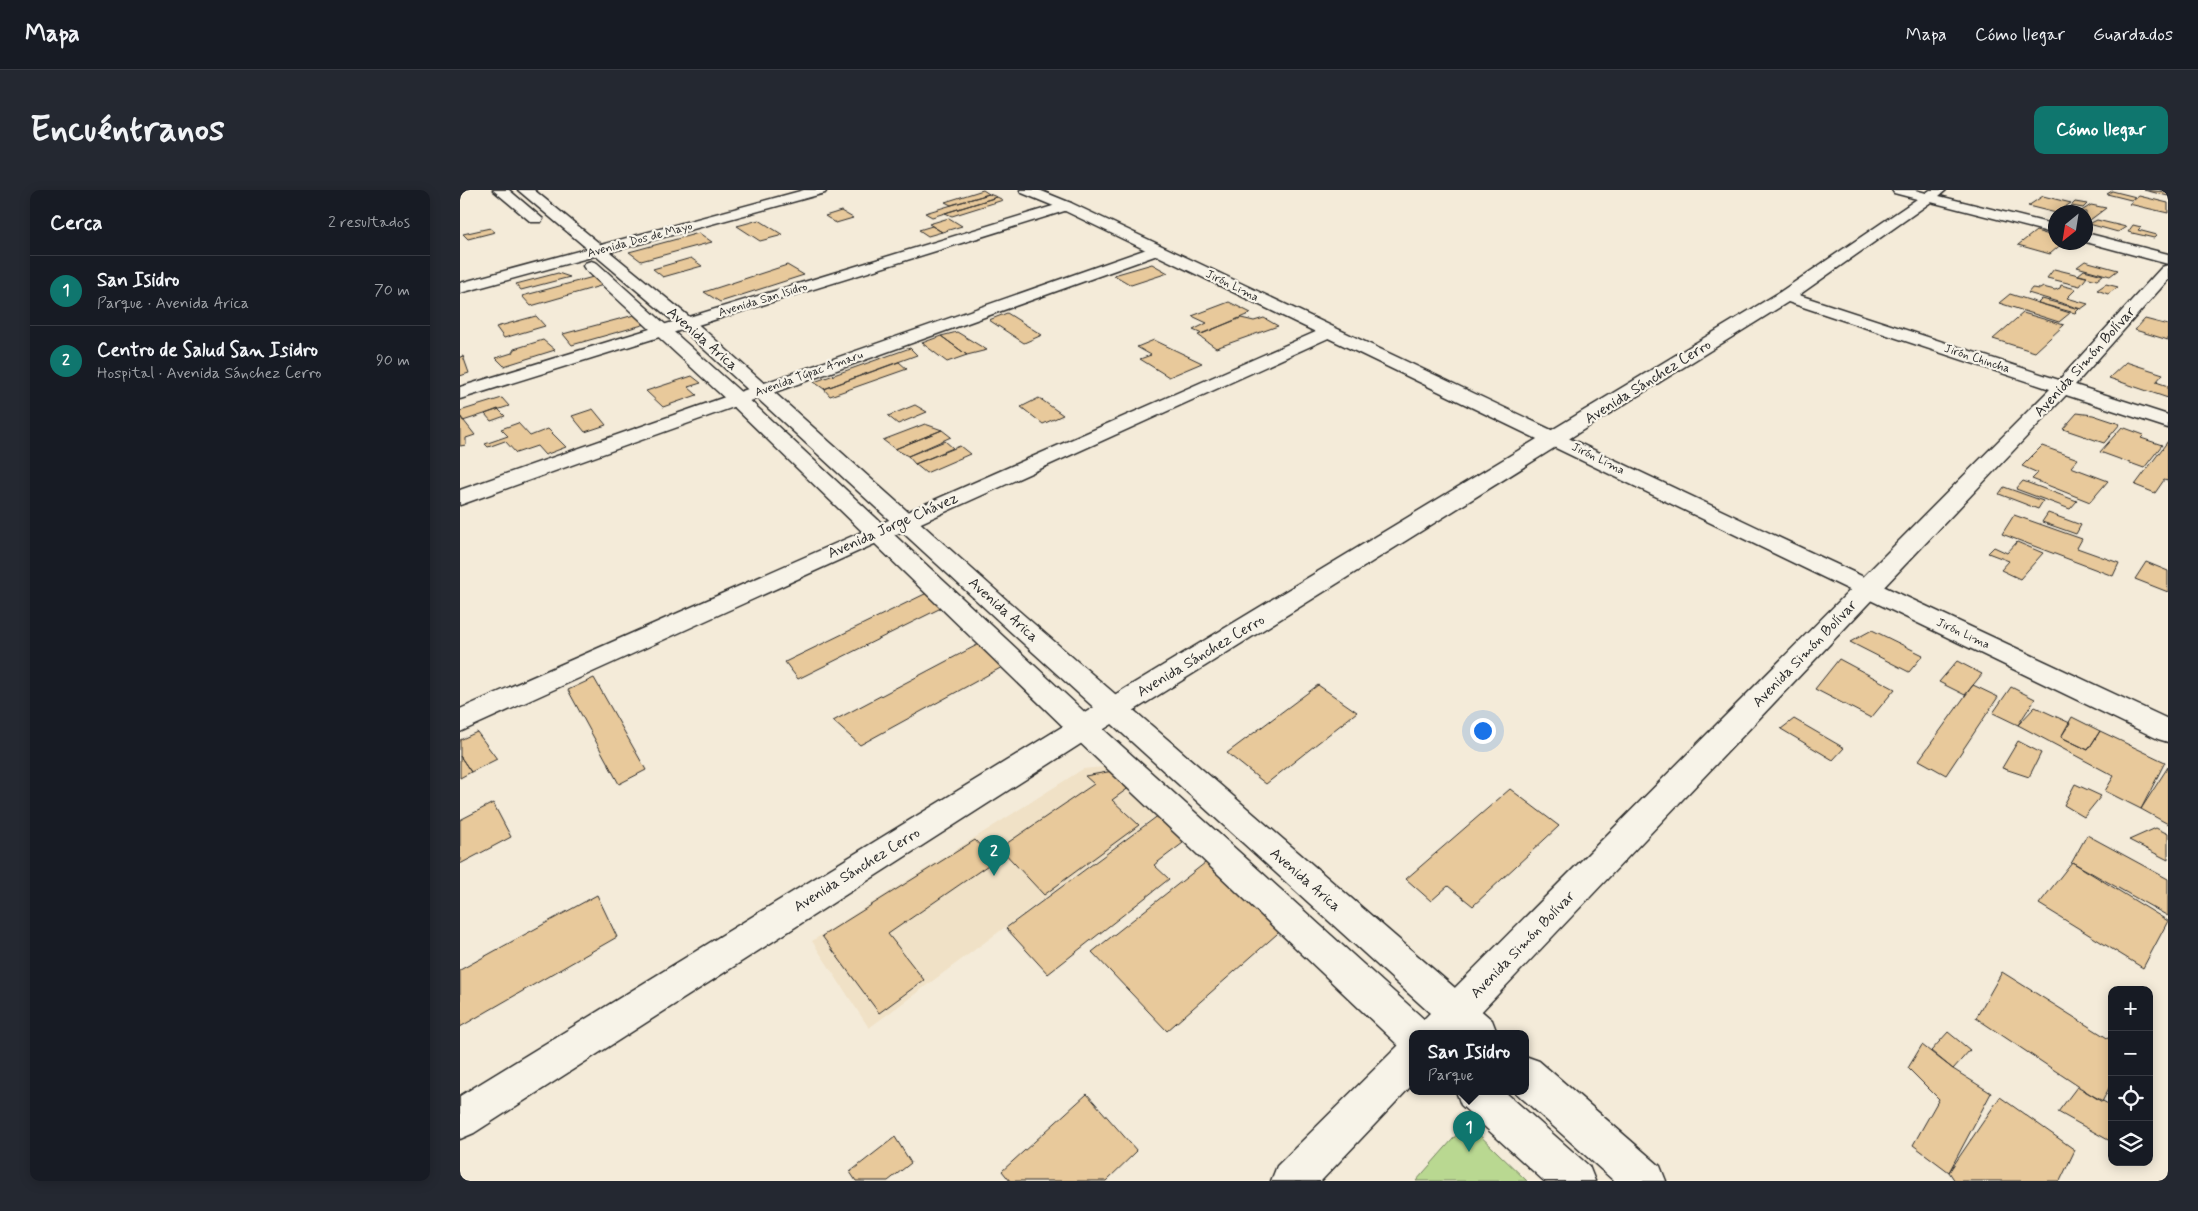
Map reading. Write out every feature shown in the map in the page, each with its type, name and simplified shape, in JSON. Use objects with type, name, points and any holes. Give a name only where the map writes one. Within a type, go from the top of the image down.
[{"type":"street","name":"Avenida Arica","points":[[500,190],[585,248]]},
{"type":"street","name":"Avenida Arica","points":[[525,190],[585,248],[674,327],[762,391],[1113,710],[1476,1030]]},
{"type":"street","name":"Avenida Dos de Mayo","points":[[460,288],[771,190]]},
{"type":"street","name":"Avenida Dos de Mayo","points":[[460,274],[585,248],[820,190]]},
{"type":"street","name":"Jirón Lima","points":[[1027,190],[1066,206],[2168,731]]},
{"type":"street","points":[[1899,190],[1933,193],[2048,228]]},
{"type":"street","name":"Avenida Sánchez Cerro","points":[[460,1119],[1083,728],[1786,296],[1933,193]]},
{"type":"street","name":"Avenida San Isidro","points":[[460,393],[1066,206]]},
{"type":"street","points":[[2093,240],[2168,260]]},
{"type":"street","name":"Avenida Túpac Amaru","points":[[460,498],[1158,250]]},
{"type":"street","name":"Avenida Simón Bolívar","points":[[1439,1030],[2063,388],[2168,270]]},
{"type":"street","name":"Jirón Chincha","points":[[1786,296],[2168,422]]},
{"type":"street","name":"Avenida Arica","points":[[674,327],[737,400],[1083,728],[1409,1030]]},
{"type":"street","name":"Avenida Jorge Chávez","points":[[460,721],[1327,332]]},
{"type":"street","points":[[1292,1181],[1409,1061]]},
{"type":"street","points":[[1529,1079],[1645,1181]]},
{"type":"street","points":[[1479,1095],[1574,1181]]},
{"type":"shaded area","points":[[1114,766],[1162,811],[869,1028],[812,941],[1083,769]]},
{"type":"green space","points":[[1467,1123],[1527,1181],[1416,1181]]},
{"type":"building","points":[[983,190],[989,194],[951,205],[945,202]]},
{"type":"building","points":[[2144,190],[2168,192],[2168,196]]},
{"type":"building","points":[[2112,191],[2136,197],[2131,200],[2107,194]]},
{"type":"building","points":[[989,194],[997,197],[932,217],[925,213]]},
{"type":"building","points":[[2043,196],[2071,203],[2068,205],[2048,205],[2048,211],[2028,206]]},
{"type":"building","points":[[2139,196],[2168,203],[2168,213],[2129,204]]},
{"type":"building","points":[[997,197],[1003,200],[952,216],[945,213]]},
{"type":"building","points":[[2075,202],[2087,204],[2086,205],[2072,205]]},
{"type":"building","points":[[2093,205],[2106,208],[2093,218]]},
{"type":"building","points":[[841,211],[853,218],[836,223],[825,216]]},
{"type":"building","points":[[949,218],[962,226],[942,232],[929,224]]},
{"type":"building","points":[[759,220],[783,235],[760,241],[737,226]]},
{"type":"building","points":[[2097,220],[2126,227],[2118,232],[2093,225],[2093,222]]},
{"type":"building","points":[[2133,225],[2141,227],[2138,230],[2157,235],[2154,238],[2128,232]]},
{"type":"building","points":[[932,226],[942,232],[928,236],[919,230]]},
{"type":"building","points":[[490,228],[495,232],[468,239],[463,234]]},
{"type":"building","points":[[2036,231],[2048,235],[2048,250],[2055,250],[2050,254],[2018,245]]},
{"type":"building","points":[[699,233],[712,242],[641,261],[629,252]]},
{"type":"building","points":[[691,258],[702,266],[663,277],[653,269]]},
{"type":"building","points":[[2085,261],[2118,270],[2110,276],[2077,267]]},
{"type":"building","points":[[1152,264],[1168,273],[1131,285],[1114,275]]},
{"type":"building","points":[[787,265],[804,275],[720,302],[704,292]]},
{"type":"building","points":[[2054,269],[2087,277],[2080,286],[2047,278]]},
{"type":"building","points":[[2084,270],[2103,275],[2097,280],[2078,275]]},
{"type":"building","points":[[558,273],[570,277],[521,290],[516,284]]},
{"type":"building","points":[[597,276],[607,284],[531,306],[522,296]]},
{"type":"building","points":[[2106,284],[2118,287],[2108,294],[2097,290]]},
{"type":"building","points":[[2061,285],[2076,289],[2067,298],[2088,304],[2081,309],[2028,293],[2032,288],[2040,289],[2043,287],[2055,290],[2060,288]]},
{"type":"building","points":[[2010,294],[2070,313],[2059,322],[1999,303]]},
{"type":"building","points":[[2042,299],[2079,309],[2075,313],[2038,303]]},
{"type":"building","points":[[1229,302],[1251,313],[1202,334],[1193,330],[1207,323],[1192,316]]},
{"type":"building","points":[[1007,313],[1042,335],[1024,343],[989,320]]},
{"type":"building","points":[[2023,313],[2064,325],[2035,352],[1993,339]]},
{"type":"building","points":[[638,314],[646,324],[572,345],[563,334]]},
{"type":"building","points":[[536,316],[545,326],[504,338],[496,327]]},
{"type":"building","points":[[1241,318],[1254,321],[1264,318],[1278,326],[1216,348],[1198,335]]},
{"type":"building","points":[[2145,319],[2168,325],[2168,340],[2135,330]]},
{"type":"building","points":[[957,332],[987,350],[967,355],[941,336]]},
{"type":"building","points":[[941,336],[967,355],[947,362],[922,343]]},
{"type":"building","points":[[543,340],[555,350],[504,366],[496,358],[512,353],[514,349]]},
{"type":"building","points":[[1154,340],[1202,363],[1169,377],[1140,359],[1151,355],[1137,347]]},
{"type":"building","points":[[910,348],[917,355],[824,389],[814,382]]},
{"type":"building","points":[[463,356],[469,373],[460,376],[460,357]]},
{"type":"building","points":[[899,362],[907,369],[830,396],[824,389]]},
{"type":"building","points":[[2126,362],[2163,374],[2156,382],[2168,386],[2168,398],[2109,378]]},
{"type":"building","points":[[692,376],[701,383],[688,387],[697,395],[663,407],[646,391]]},
{"type":"building","points":[[502,398],[509,406],[463,421],[460,416],[460,411]]},
{"type":"building","points":[[1039,398],[1063,415],[1043,424],[1021,407]]},
{"type":"building","points":[[915,405],[927,412],[898,424],[888,416]]},
{"type":"building","points":[[498,409],[505,416],[491,421],[485,414]]},
{"type":"building","points":[[593,409],[606,425],[585,432],[572,416]]},
{"type":"building","points":[[2077,413],[2093,415],[2120,424],[2104,443],[2063,429]]},
{"type":"building","points":[[460,416],[475,435],[466,438],[466,445],[460,446]]},
{"type":"building","points":[[518,423],[530,436],[548,429],[566,447],[545,455],[537,446],[516,453],[505,441],[488,447],[485,444],[508,436],[501,429]]},
{"type":"building","points":[[925,424],[942,430],[895,449],[883,440]]},
{"type":"building","points":[[2122,427],[2144,435],[2141,438],[2162,445],[2144,468],[2100,452]]},
{"type":"building","points":[[942,430],[951,437],[908,456],[895,449]]},
{"type":"building","points":[[945,441],[953,448],[915,464],[908,456]]},
{"type":"building","points":[[2168,441],[2168,481],[2164,480],[2155,493],[2135,485]]},
{"type":"building","points":[[960,446],[970,454],[926,473],[915,464]]},
{"type":"building","points":[[2042,446],[2078,459],[2071,467],[2108,481],[2090,502],[2032,479],[2038,473],[2022,466]]},
{"type":"building","points":[[2023,481],[2077,501],[2070,509],[2016,489]]},
{"type":"building","points":[[2004,487],[2043,501],[2038,509],[1999,494]]},
{"type":"building","points":[[2048,513],[2081,525],[2076,534],[2042,522]]},
{"type":"building","points":[[2014,515],[2082,539],[2077,548],[2119,563],[2113,576],[2002,534]]},
{"type":"building","points":[[2017,542],[2043,553],[2020,579],[2001,570],[2009,561],[1988,553],[1994,547],[2007,553]]},
{"type":"building","points":[[2146,562],[2168,571],[2168,592],[2135,579]]},
{"type":"building","points":[[929,592],[943,607],[798,679],[785,662]]},
{"type":"building","points":[[1872,630],[1923,655],[1909,672],[1850,642]]},
{"type":"building","points":[[979,644],[1004,666],[860,745],[833,721]]},
{"type":"building","points":[[1839,659],[1895,689],[1871,718],[1815,689]]},
{"type":"building","points":[[1957,661],[1982,674],[1965,695],[1939,682]]},
{"type":"building","points":[[594,678],[646,770],[619,784],[568,690]]},
{"type":"building","points":[[1318,685],[1357,712],[1266,784],[1227,753]]},
{"type":"building","points":[[1973,685],[1998,697],[1946,775],[1919,760]]},
{"type":"building","points":[[2011,687],[2035,699],[2018,725],[1993,713]]},
{"type":"building","points":[[2035,707],[2070,723],[2061,737],[2088,750],[2100,731],[2165,762],[2141,809],[2105,791],[2114,776],[2018,725]]},
{"type":"building","points":[[2072,717],[2100,731],[2088,750],[2061,737]]},
{"type":"building","points":[[1794,719],[1844,748],[1833,760],[1781,729]]},
{"type":"building","points":[[477,732],[497,759],[471,772],[460,756],[460,740]]},
{"type":"building","points":[[2018,741],[2041,753],[2029,777],[2002,768]]},
{"type":"building","points":[[460,756],[471,772],[460,778]]},
{"type":"building","points":[[2168,767],[2168,824],[2141,809]]},
{"type":"building","points":[[1113,771],[1130,787],[1112,800],[1139,825],[1044,895],[1000,848],[1094,784],[1085,776]]},
{"type":"building","points":[[2075,784],[2101,796],[2084,817],[2064,805]]},
{"type":"building","points":[[1510,789],[1559,826],[1473,906],[1448,886],[1431,901],[1406,879]]},
{"type":"building","points":[[493,803],[511,837],[460,864],[460,820]]},
{"type":"building","points":[[1159,815],[1187,840],[1154,865],[1169,879],[1048,974],[1006,928]]},
{"type":"building","points":[[2156,828],[2168,834],[2168,860],[2129,840]]},
{"type":"building","points":[[2087,835],[2168,879],[2168,916],[2072,862]]},
{"type":"building","points":[[975,840],[994,861],[888,934],[924,980],[879,1013],[822,936]]},
{"type":"building","points":[[1210,859],[1285,927],[1167,1031],[1092,952]]},
{"type":"building","points":[[2072,862],[2168,921],[2143,968],[2039,904]]},
{"type":"building","points":[[597,895],[617,937],[460,1027],[460,970]]},
{"type":"building","points":[[2002,972],[2108,1038],[2108,1090],[2102,1102],[1976,1018]]},
{"type":"building","points":[[1948,1032],[1970,1050],[1953,1069],[1931,1051]]},
{"type":"building","points":[[1922,1045],[1953,1069],[1991,1093],[1949,1172],[1913,1145],[1939,1099],[1908,1068]]},
{"type":"building","points":[[2077,1087],[2108,1104],[2108,1140],[2058,1112]]},
{"type":"building","points":[[1087,1094],[1137,1151],[1106,1181],[1010,1181],[1002,1171]]},
{"type":"building","points":[[2000,1097],[2075,1150],[2060,1181],[1955,1181],[1949,1172]]},
{"type":"building","points":[[895,1137],[911,1163],[888,1181],[856,1181],[850,1172]]},
{"type":"place","name":"Centro de Salud San Isidro","points":[[994,876]]},
{"type":"place","name":"San Isidro","points":[[1469,1152]]}]
